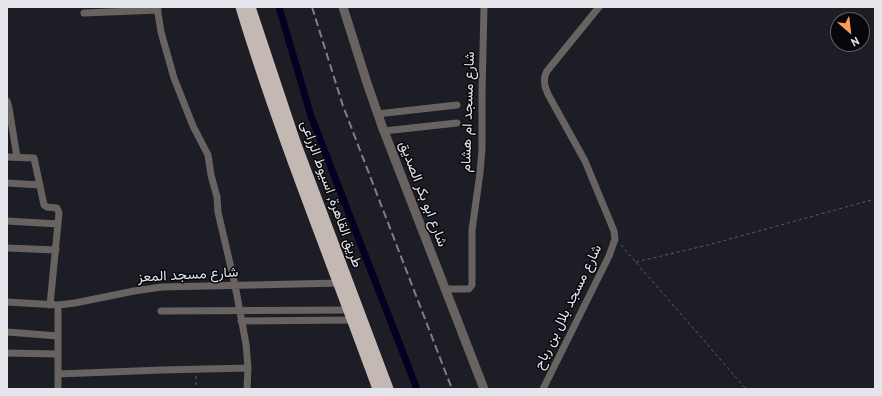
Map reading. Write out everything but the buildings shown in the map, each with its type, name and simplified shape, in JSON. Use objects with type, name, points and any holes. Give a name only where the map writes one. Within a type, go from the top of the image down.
[{"type":"highway","name":"طريق القاهرة, اسيوط الزراعى","points":[[241,7],[250,23],[276,101],[344,283],[388,389]]},
{"type":"highway","name":"طريق القاهرة, اسيوط الزراعى","points":[[250,7],[250,23]]},
{"type":"highway","name":"طريق القاهرة, اسيوط الزراعى","points":[[344,283],[351,315],[378,389]]},
{"type":"street","name":"شارع ابو بكر الصديق","points":[[343,7],[384,131],[484,389]]},
{"type":"street","name":"شارع مسجد ام هشام","points":[[445,289],[469,289],[472,285],[472,230],[482,149],[484,7]]},
{"type":"street","name":"شارع مسجد بلال بن رباح","points":[[543,389],[596,283],[615,239],[614,231],[585,161],[549,96],[545,87],[544,79],[547,71],[599,7]]},
{"type":"street","points":[[84,13],[157,9],[161,32],[174,78],[193,126],[208,155],[211,175],[217,197],[218,212],[235,285],[247,348],[247,389]]},
{"type":"street","points":[[7,100],[17,157]]},
{"type":"street","points":[[378,114],[457,105]]},
{"type":"street","points":[[384,131],[457,124]]},
{"type":"street","points":[[7,157],[34,158],[44,205],[58,210],[56,250],[50,305]]},
{"type":"street","points":[[7,183],[40,185]]},
{"type":"street","points":[[7,221],[58,224]]},
{"type":"street","points":[[7,248],[56,250]]},
{"type":"street","name":"شارع مسجد المعز","points":[[7,302],[58,306],[148,289],[235,285],[344,283]]},
{"type":"street","points":[[58,306],[58,389]]},
{"type":"street","points":[[161,311],[239,310],[351,315]]},
{"type":"street","points":[[241,321],[351,315]]},
{"type":"street","points":[[7,332],[58,336]]},
{"type":"street","points":[[7,353],[58,354]]},
{"type":"street","points":[[58,374],[248,368]]},
{"type":"path","points":[[636,262],[708,245],[875,199]]},
{"type":"path","points":[[615,239],[746,389]]},
{"type":"path","points":[[196,369],[196,389]]},
{"type":"waterway","points":[[279,7],[311,116],[417,389]]},
{"type":"railway","points":[[312,7],[343,106],[452,389]]}]
